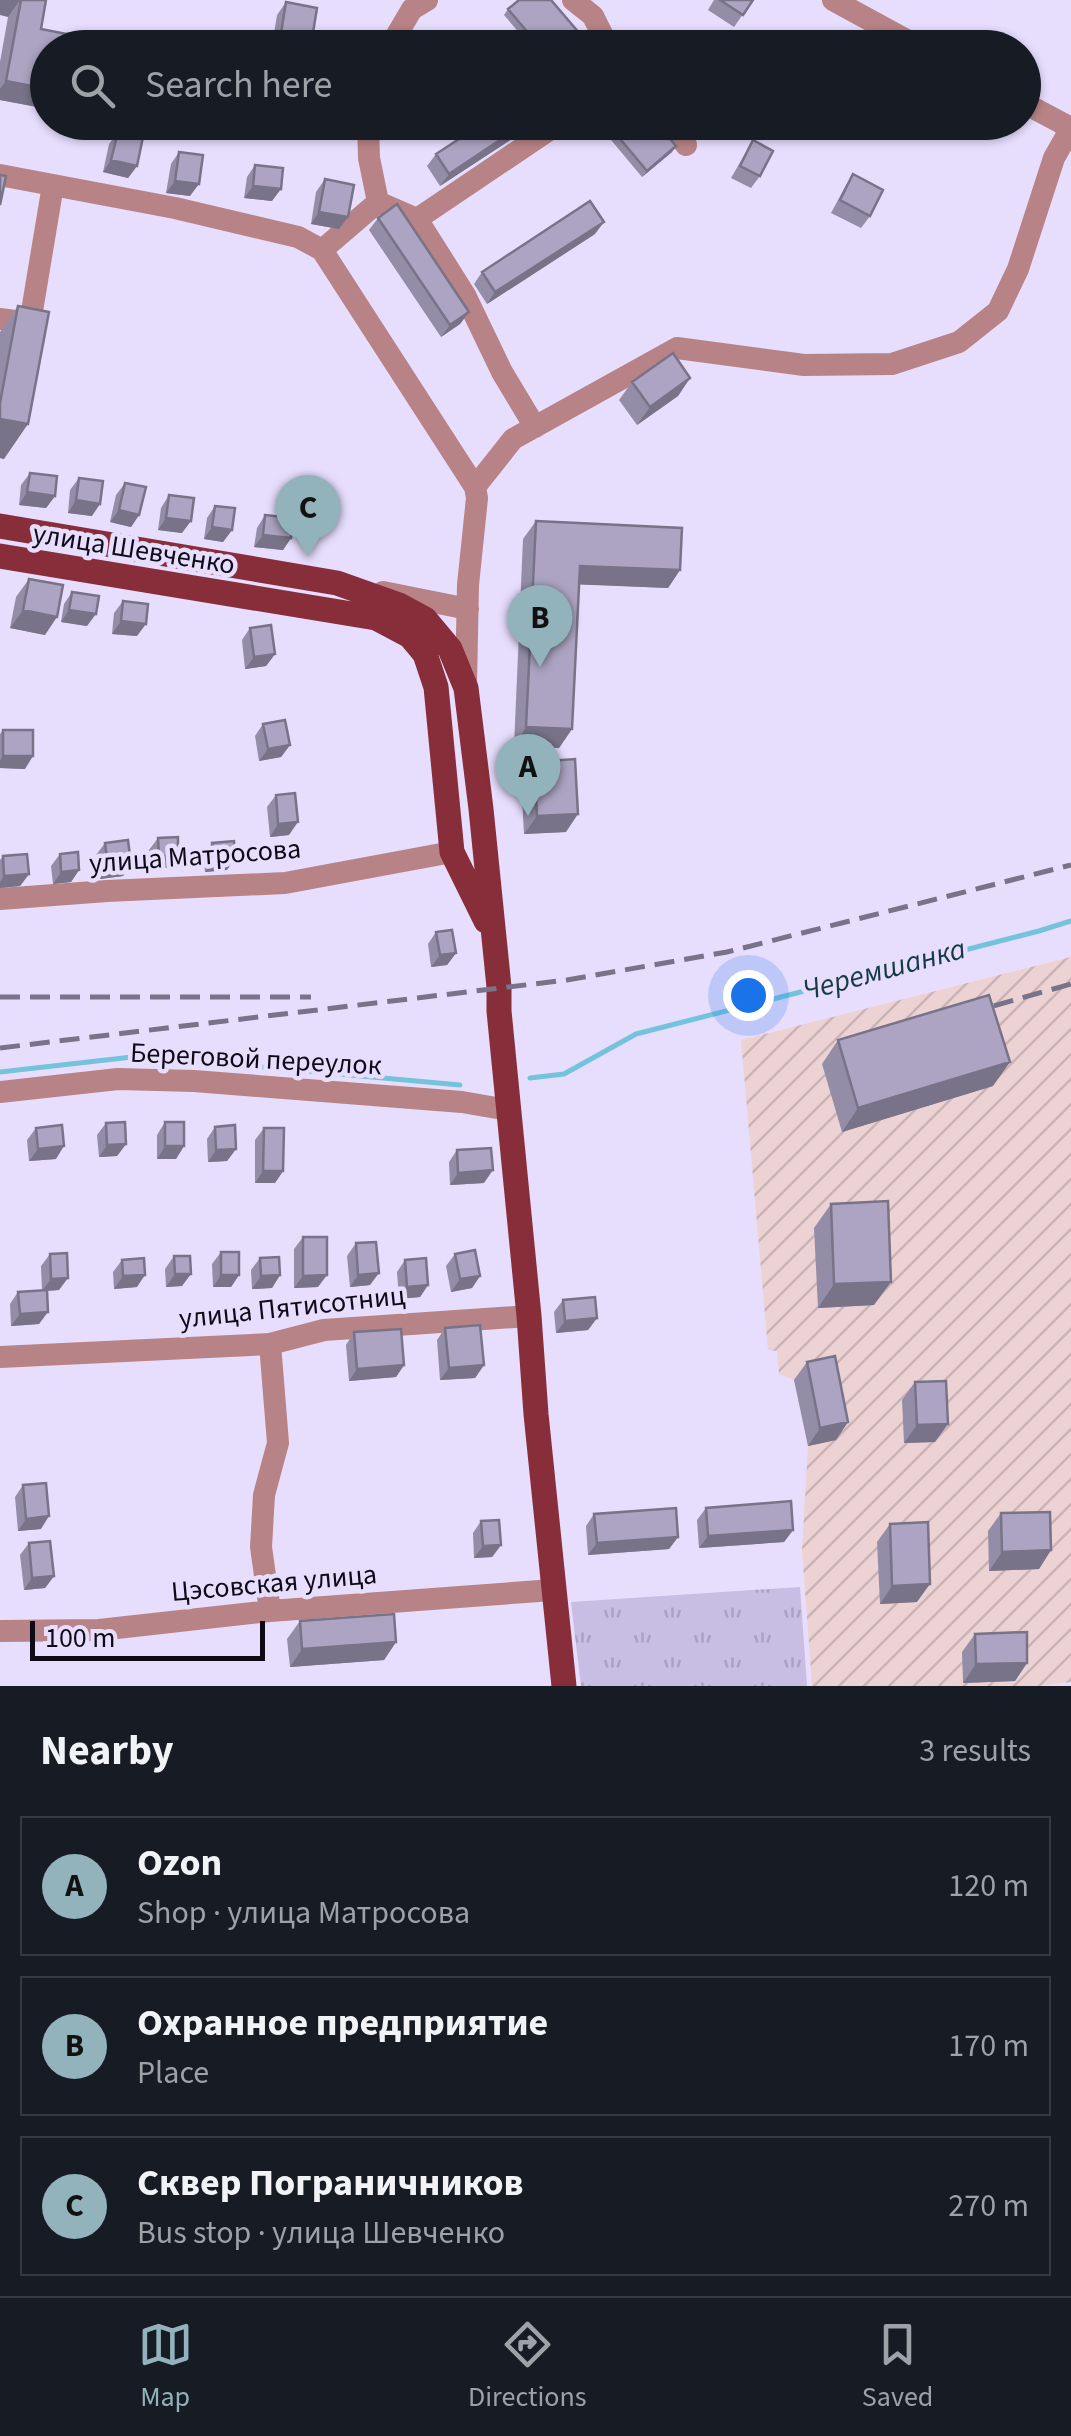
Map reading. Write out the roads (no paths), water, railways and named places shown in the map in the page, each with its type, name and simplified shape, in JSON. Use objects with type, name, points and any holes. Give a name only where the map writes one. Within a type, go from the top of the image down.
[{"type":"main road","name":"улица Шевченко","points":[[0,526],[337,583],[400,604],[425,620],[450,649],[466,688],[481,809],[564,1686]]},
{"type":"main road","name":"улица Шевченко","points":[[0,556],[376,618]]},
{"type":"main road","points":[[376,618],[410,636],[424,654],[436,687],[452,852],[492,934]]},
{"type":"street","points":[[399,30],[412,9],[427,0]]},
{"type":"street","points":[[573,0],[593,16],[600,30]]},
{"type":"street","points":[[833,0],[888,30]]},
{"type":"street","points":[[475,487],[512,439],[677,348],[804,364],[892,364],[960,342],[998,312],[1018,269],[1054,158],[1071,128],[1041,112]]},
{"type":"street","points":[[368,140],[378,202]]},
{"type":"street","points":[[417,220],[534,140]]},
{"type":"street","points":[[682,140],[686,145]]},
{"type":"street","points":[[0,175],[175,208],[298,237],[322,250],[475,487],[466,688]]},
{"type":"street","points":[[0,319],[30,323],[54,185]]},
{"type":"street","points":[[378,202],[417,220],[465,295],[502,372],[535,427]]},
{"type":"street","points":[[322,250],[378,202]]},
{"type":"street","points":[[337,583],[468,608]]},
{"type":"street","points":[[376,618],[468,608]]},
{"type":"street","name":"улица Матросова","points":[[0,899],[284,882],[452,852]]},
{"type":"street","name":"Береговой переулок","points":[[0,1092],[118,1079],[194,1081],[507,1105]]},
{"type":"street","name":"улица Пятисотниц","points":[[0,1357],[270,1344],[324,1330],[530,1316]]},
{"type":"street","points":[[270,1344],[278,1444],[264,1495],[261,1546],[270,1612]]},
{"type":"street","name":"Цэсовская улица","points":[[0,1631],[99,1630],[553,1590]]},
{"type":"waterway","name":"Черемшанка","points":[[530,1078],[564,1074],[636,1034],[1071,921]]},
{"type":"waterway","name":"Черемшанка","points":[[0,1072],[141,1056],[460,1085]]},
{"type":"railway","points":[[0,1048],[567,980],[727,952],[1071,865]]},
{"type":"railway","points":[[965,1014],[1071,984]]},
{"type":"railway","points":[[0,997],[311,997]]},
{"type":"place","name":"Сквер Пограничников","points":[[308,557]]},
{"type":"place","name":"Охранное предприятие","points":[[540,667]]},
{"type":"place","name":"Ozon","points":[[528,816]]}]
